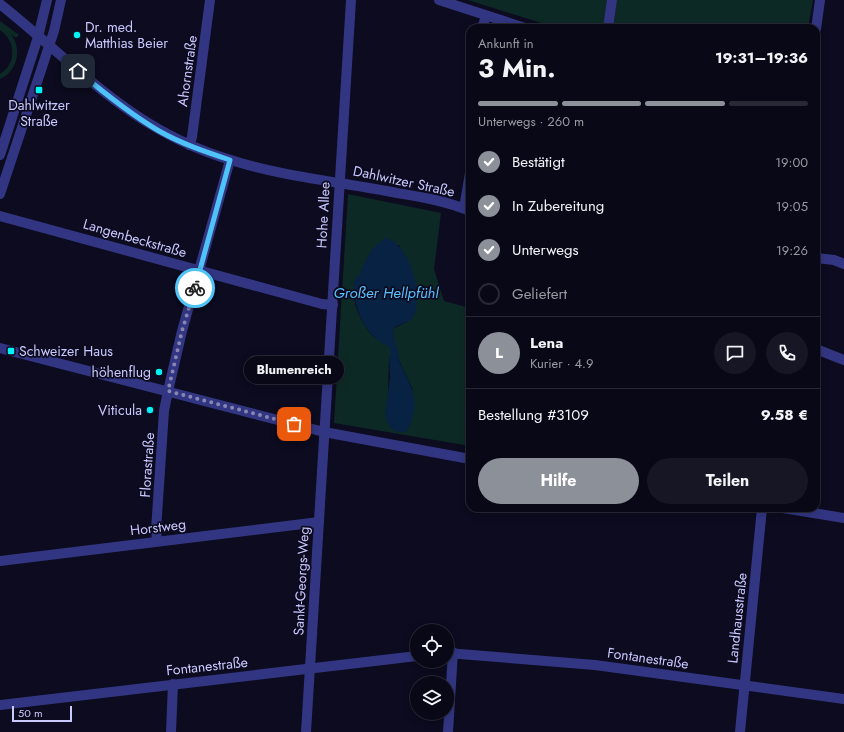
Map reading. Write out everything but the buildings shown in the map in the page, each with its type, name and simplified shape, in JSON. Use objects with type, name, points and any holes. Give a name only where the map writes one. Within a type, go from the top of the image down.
[{"type":"street","points":[[0,155],[38,37],[47,0]]},
{"type":"street","points":[[0,194],[54,31],[61,0]]},
{"type":"street","name":"Ahornstraße","points":[[189,145],[192,137],[210,0]]},
{"type":"street","name":"Hohe Allee","points":[[324,432],[351,0]]},
{"type":"street","points":[[439,0],[512,24]]},
{"type":"street","points":[[609,24],[612,0]]},
{"type":"street","points":[[817,24],[820,0]]},
{"type":"street","name":"Dahlwitzer Straße","points":[[0,4],[122,106],[161,132],[189,145],[230,160],[266,169],[439,201],[466,210]]},
{"type":"street","points":[[483,24],[486,16]]},
{"type":"street","name":"Florastraße","points":[[157,541],[156,530],[163,425],[168,391],[182,331],[230,160]]},
{"type":"street","name":"Langenbeckstraße","points":[[0,216],[200,271],[333,305]]},
{"type":"street","points":[[820,258],[834,260],[844,264]]},
{"type":"street","points":[[0,348],[324,432],[466,458]]},
{"type":"street","points":[[820,351],[844,360]]},
{"type":"street","name":"Sankt-Georgs-Weg","points":[[306,732],[324,432]]},
{"type":"street","name":"Landhausstraße","points":[[740,732],[762,512]]},
{"type":"street","points":[[807,512],[844,518]]},
{"type":"street","name":"Horstweg","points":[[0,561],[319,522]]},
{"type":"street","name":"Fontanestraße","points":[[454,652],[595,665],[844,699]]},
{"type":"street","name":"Fontanestraße","points":[[0,705],[410,657]]},
{"type":"street","points":[[448,732],[450,668]]},
{"type":"street","points":[[171,732],[173,684]]},
{"type":"green space","points":[[468,0],[608,0],[605,24],[544,24]]},
{"type":"green space","points":[[617,0],[813,0],[809,24],[614,24]]},
{"type":"green space","points":[[0,21],[19,35],[16,38],[11,34],[16,46],[16,59],[11,71],[0,79],[0,74],[6,70],[12,59],[12,46],[0,30]]},
{"type":"green space","points":[[348,194],[441,213],[434,269],[444,301],[466,307],[466,445],[334,423]],"holes":[[[399,245],[404,255],[407,322],[394,328],[393,334],[396,350],[382,343],[370,333],[361,320],[355,304],[354,288],[360,275]],[[397,356],[413,390],[388,392],[389,357]]]},
{"type":"water","name":"Großer Hellpfühl","points":[[386,238],[394,242],[408,259],[416,283],[417,295],[417,306],[412,318],[394,328],[393,334],[397,350],[392,351],[390,347],[383,344],[366,328],[359,314],[354,290],[356,280],[368,256],[377,244]]},
{"type":"water","points":[[397,356],[410,384],[414,401],[412,420],[407,431],[403,432],[395,431],[389,426],[385,414],[390,377],[389,357]]},
{"type":"waterway","points":[[394,351],[395,356]]},
{"type":"way so far","points":[[195,288],[182,331],[168,391],[294,424]]},
{"type":"place","name":"Dr. med. Matthias Beier","points":[[77,35]]},
{"type":"place","name":"Dahlwitzer Straße","points":[[39,90]]},
{"type":"place","name":"Schweizer Haus","points":[[11,351]]},
{"type":"place","name":"höhenflug","points":[[159,372]]},
{"type":"place","name":"Viticula","points":[[150,410]]},
{"type":"place","name":"Blumenreich","points":[[294,424]]},
{"type":"route","points":[[78,71],[100,90],[161,132],[189,145],[230,160],[195,288]]}]
